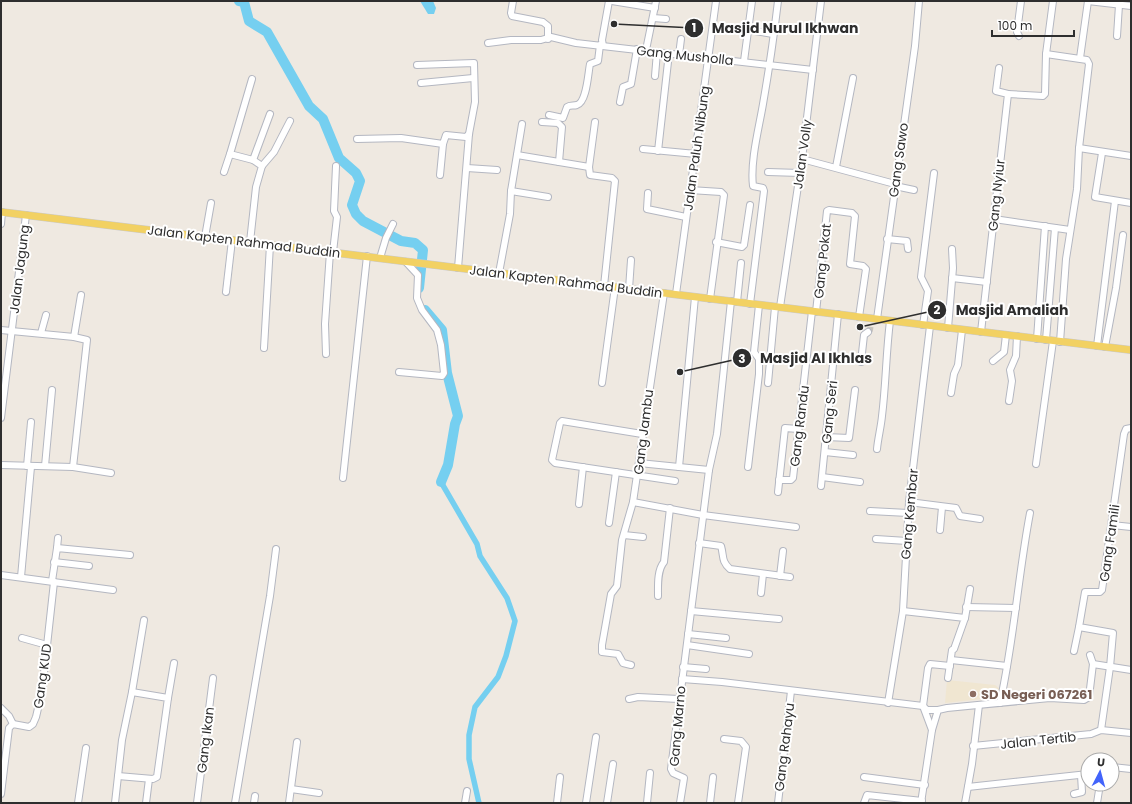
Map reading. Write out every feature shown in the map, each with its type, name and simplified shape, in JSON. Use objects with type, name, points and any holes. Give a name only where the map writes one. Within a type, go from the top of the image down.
[{"type":"main road","name":"Jalan Kapten Rahmad Buddin","points":[[2,212],[814,311],[873,320],[927,325],[1131,350]]},
{"type":"street","points":[[490,43],[552,38],[548,26],[543,22],[512,16],[513,1]]},
{"type":"street","points":[[549,115],[563,118],[567,107],[578,105],[582,101],[585,94],[590,64],[598,61],[610,1],[655,4],[646,50]]},
{"type":"street","name":"Jalan Paluh Nibung","points":[[676,294],[716,1]]},
{"type":"street","points":[[744,61],[752,1]]},
{"type":"street","points":[[750,304],[764,190],[763,188],[753,186],[756,147],[770,64],[778,1]]},
{"type":"street","name":"Jalan Volly","points":[[768,383],[778,307],[802,159],[821,1]]},
{"type":"street","name":"Gang Sawo","points":[[873,320],[895,185],[919,1]]},
{"type":"street","points":[[1020,36],[1017,32],[1021,1]]},
{"type":"street","points":[[999,68],[996,91],[1008,94],[1044,96],[1046,54],[1053,1]]},
{"type":"street","points":[[1080,58],[1088,1],[1131,6]]},
{"type":"street","points":[[1117,36],[1123,4]]},
{"type":"street","points":[[653,18],[666,19]]},
{"type":"street","points":[[748,30],[773,34]]},
{"type":"street","name":"Gang Musholla","points":[[552,38],[576,43],[813,70]]},
{"type":"street","points":[[679,55],[681,39]]},
{"type":"street","points":[[620,102],[623,87],[631,84],[637,49]]},
{"type":"street","points":[[655,76],[657,52]]},
{"type":"street","points":[[658,151],[669,53]]},
{"type":"street","points":[[1036,464],[1053,341],[1064,283],[1070,230],[1077,189],[1079,148],[1089,64],[1088,60],[1080,58],[1046,54]]},
{"type":"street","points":[[417,65],[474,63],[473,78],[475,102],[469,134],[467,168],[463,193],[464,217],[458,268]]},
{"type":"street","points":[[421,83],[473,78]]},
{"type":"street","points":[[836,167],[853,78]]},
{"type":"street","points":[[224,172],[252,79]]},
{"type":"street","name":"Gang Nyiur","points":[[981,332],[1008,94]]},
{"type":"street","points":[[253,160],[270,114]]},
{"type":"street","points":[[250,242],[256,187],[262,166],[274,152],[290,121]]},
{"type":"street","points":[[542,122],[558,123],[562,127],[560,162]]},
{"type":"street","points":[[595,122],[589,167],[590,175],[612,178],[615,181],[604,286]]},
{"type":"street","points":[[499,273],[510,214],[511,191],[522,124]]},
{"type":"street","points":[[440,176],[446,135],[466,137],[469,134]]},
{"type":"street","points":[[357,139],[401,138],[444,144]]},
{"type":"street","points":[[1079,148],[1102,153],[1131,156]]},
{"type":"street","points":[[643,149],[696,154]]},
{"type":"street","points":[[1102,153],[1095,197],[1131,203]]},
{"type":"street","points":[[230,154],[253,160],[262,166]]},
{"type":"street","points":[[517,155],[589,167]]},
{"type":"street","points":[[802,159],[836,167],[914,190]]},
{"type":"street","points":[[326,354],[325,324],[331,252],[338,217],[334,211],[336,166]]},
{"type":"street","points":[[467,168],[497,170]]},
{"type":"street","points":[[768,172],[800,173]]},
{"type":"street","name":"Gang Kembar","points":[[888,703],[904,611],[908,513],[927,325],[928,291],[921,277],[934,173]]},
{"type":"street","points":[[690,189],[724,193],[716,242],[710,299]]},
{"type":"street","points":[[511,191],[548,197]]},
{"type":"street","points":[[648,193],[647,210],[686,218]]},
{"type":"street","points":[[1097,346],[1115,201]]},
{"type":"street","points":[[205,237],[211,203]]},
{"type":"street","points":[[716,242],[742,247],[744,245],[750,205]]},
{"type":"street","name":"Gang Pokat","points":[[814,311],[828,211],[852,213],[855,215],[850,264],[863,266],[866,269],[859,317]]},
{"type":"street","points":[[1,224],[2,212]]},
{"type":"street","name":"Jalan Jagung","points":[[1,418],[26,215]]},
{"type":"street","points":[[994,219],[1070,230]]},
{"type":"street","points":[[380,258],[386,238],[393,224]]},
{"type":"street","points":[[1037,339],[1045,226]]},
{"type":"street","points":[[1053,341],[1055,228]]},
{"type":"street","points":[[1105,347],[1116,288],[1123,235]]},
{"type":"street","points":[[887,239],[907,241],[908,249]]},
{"type":"street","points":[[226,292],[232,240]]},
{"type":"street","points":[[264,348],[270,244]]},
{"type":"street","points":[[948,328],[954,264],[951,257],[952,249]]},
{"type":"street","points":[[343,478],[368,256]]},
{"type":"street","points":[[629,289],[631,260]]},
{"type":"street","points":[[399,372],[442,376],[444,373],[441,345],[437,330],[416,298],[418,275],[406,262]]},
{"type":"street","name":"Gang Marno","points":[[680,803],[684,778],[674,774],[671,769],[709,470],[717,434],[734,302],[741,263]]},
{"type":"street","points":[[952,278],[987,282]]},
{"type":"street","points":[[602,383],[615,287]]},
{"type":"street","name":"Gang Jambu","points":[[631,665],[623,663],[618,654],[603,652],[601,650],[611,594],[617,586],[624,535],[638,476],[642,434],[664,293]]},
{"type":"street","points":[[74,336],[81,295]]},
{"type":"street","points":[[679,467],[695,297]]},
{"type":"street","points":[[748,467],[759,374],[759,359],[754,352],[759,305]]},
{"type":"street","name":"Gang Randu","points":[[779,480],[791,480],[792,478],[814,311]]},
{"type":"street","name":"Gang Seri","points":[[821,486],[838,314]]},
{"type":"street","points":[[41,333],[46,315]]},
{"type":"street","points":[[877,449],[882,418],[886,369],[885,354],[890,321]]},
{"type":"street","points":[[1,330],[74,336],[85,339],[87,342],[73,467]]},
{"type":"street","points":[[951,393],[954,374],[958,365],[962,330]]},
{"type":"street","points":[[860,362],[864,334],[868,332]]},
{"type":"street","points":[[994,361],[1004,352],[1006,335]]},
{"type":"street","points":[[1009,401],[1012,381],[1010,370],[1016,356],[1017,336]]},
{"type":"street","points":[[45,466],[52,390]]},
{"type":"street","points":[[826,437],[850,438],[855,390]]},
{"type":"street","points":[[642,434],[562,420],[560,423],[552,460],[555,463],[675,481]]},
{"type":"street","points":[[21,577],[31,422]]},
{"type":"street","points":[[778,492],[785,428],[798,429]]},
{"type":"street","name":"Gang Famili","points":[[1079,627],[1085,592],[1100,592],[1102,590],[1124,434],[1126,429],[1131,428]]},
{"type":"street","points":[[825,452],[853,455]]},
{"type":"street","points":[[639,463],[709,470]]},
{"type":"street","points":[[1,465],[73,467],[111,473]]},
{"type":"street","points":[[579,504],[583,467]]},
{"type":"street","points":[[609,523],[616,472]]},
{"type":"street","points":[[822,477],[860,482]]},
{"type":"street","points":[[633,502],[703,515],[796,527]]},
{"type":"street","points":[[909,502],[956,508],[960,516],[980,518]]},
{"type":"street","points":[[940,530],[942,507]]},
{"type":"street","points":[[658,596],[659,575],[661,566],[664,562],[670,508]]},
{"type":"street","points":[[870,511],[908,513]]},
{"type":"street","points":[[1000,703],[1016,608],[1022,550],[1030,513]]},
{"type":"street","points":[[1112,525],[1131,527]]},
{"type":"street","points":[[624,535],[643,537]]},
{"type":"street","name":"Gang KUD","points":[[13,724],[29,727],[33,724],[42,691],[54,562],[58,538]]},
{"type":"street","points":[[876,539],[907,541]]},
{"type":"street","points":[[699,543],[721,546],[722,559],[724,564],[730,569],[790,577]]},
{"type":"street","points":[[57,548],[130,555]]},
{"type":"street","points":[[235,803],[270,596],[276,548]]},
{"type":"street","points":[[780,576],[783,551]]},
{"type":"street","points":[[54,562],[89,566]]},
{"type":"street","points":[[761,593],[763,574]]},
{"type":"street","points":[[1,575],[113,590]]},
{"type":"street","points":[[948,678],[952,650],[954,649],[965,618],[970,590]]},
{"type":"street","points":[[966,607],[1016,608]]},
{"type":"street","points":[[691,611],[779,619]]},
{"type":"street","points":[[904,611],[965,618]]},
{"type":"street","points":[[115,803],[122,740],[144,620]]},
{"type":"street","points":[[1074,651],[1079,627],[1113,633],[1102,730]]},
{"type":"street","points":[[688,634],[726,638]]},
{"type":"street","points":[[22,638],[47,645]]},
{"type":"street","points":[[687,645],[749,654]]},
{"type":"street","points":[[682,678],[923,706],[927,710],[938,710],[1061,697],[1086,700],[1089,697],[1093,664],[1090,655]]},
{"type":"street","points":[[118,776],[149,779],[157,777],[174,663]]},
{"type":"street","points":[[932,730],[923,706],[929,666],[950,663],[1007,666]]},
{"type":"street","points":[[1093,664],[1131,670]]},
{"type":"street","points":[[683,667],[706,669]]},
{"type":"street","name":"Gang Ikan","points":[[197,803],[213,678]]},
{"type":"street","name":"Gang Rahayu","points":[[778,803],[791,691]]},
{"type":"street","points":[[132,692],[168,698]]},
{"type":"street","points":[[629,699],[638,697],[679,699]]},
{"type":"street","points":[[965,803],[972,764],[979,705]]},
{"type":"street","points":[[1,708],[9,716],[13,724],[9,728],[5,751],[1,794]]},
{"type":"street","points":[[864,803],[867,795],[921,802],[925,785],[932,730],[938,710]]},
{"type":"street","name":"Jalan Tertib","points":[[973,746],[1090,734],[1102,730],[1131,733]]},
{"type":"street","points":[[586,803],[596,738]]},
{"type":"street","points":[[724,738],[741,742],[746,747],[738,803]]},
{"type":"street","points":[[289,803],[298,742]]},
{"type":"street","points":[[78,803],[86,748]]},
{"type":"street","points":[[607,803],[613,764]]},
{"type":"street","points":[[1120,768],[1131,770]]},
{"type":"street","points":[[647,803],[650,773]]},
{"type":"street","points":[[968,787],[1080,774]]},
{"type":"street","points":[[557,803],[560,777]]},
{"type":"street","points":[[710,803],[713,777]]},
{"type":"street","points":[[864,777],[925,785]]},
{"type":"street","points":[[146,803],[149,779]]},
{"type":"street","points":[[291,789],[320,793]]},
{"type":"street","points":[[465,803],[467,791]]},
{"type":"street","points":[[1074,794],[1082,792]]},
{"type":"street","points":[[1097,803],[1099,792]]},
{"type":"shaded area","name":"SD Negeri 067261","points":[[947,680],[995,685],[1001,690],[1000,697],[945,703]]},
{"type":"water","points":[[420,1],[433,1],[436,8],[434,14],[428,14]]},
{"type":"waterway","points":[[239,1],[244,2],[249,21],[267,32],[309,106],[323,119],[339,158],[356,173],[360,181],[352,205],[356,214],[363,221],[401,241],[415,243],[423,250],[419,288]]},
{"type":"waterway","points":[[425,310],[442,330],[447,373],[458,416],[455,424],[448,465],[441,482]]},
{"type":"waterway","points":[[441,482],[477,544],[480,556],[507,598],[515,621],[506,656],[498,677],[475,707],[469,735],[469,759],[479,803]]},
{"type":"tunnel","points":[[868,332],[871,324]]},
{"type":"place","name":"Masjid Nurul Ikhwan","points":[[614,24]]},
{"type":"place","name":"Masjid Amaliah","points":[[860,327]]},
{"type":"place","name":"Masjid Al Ikhlas","points":[[680,372]]},
{"type":"place","name":"SD Negeri 067261","points":[[973,694]]}]
